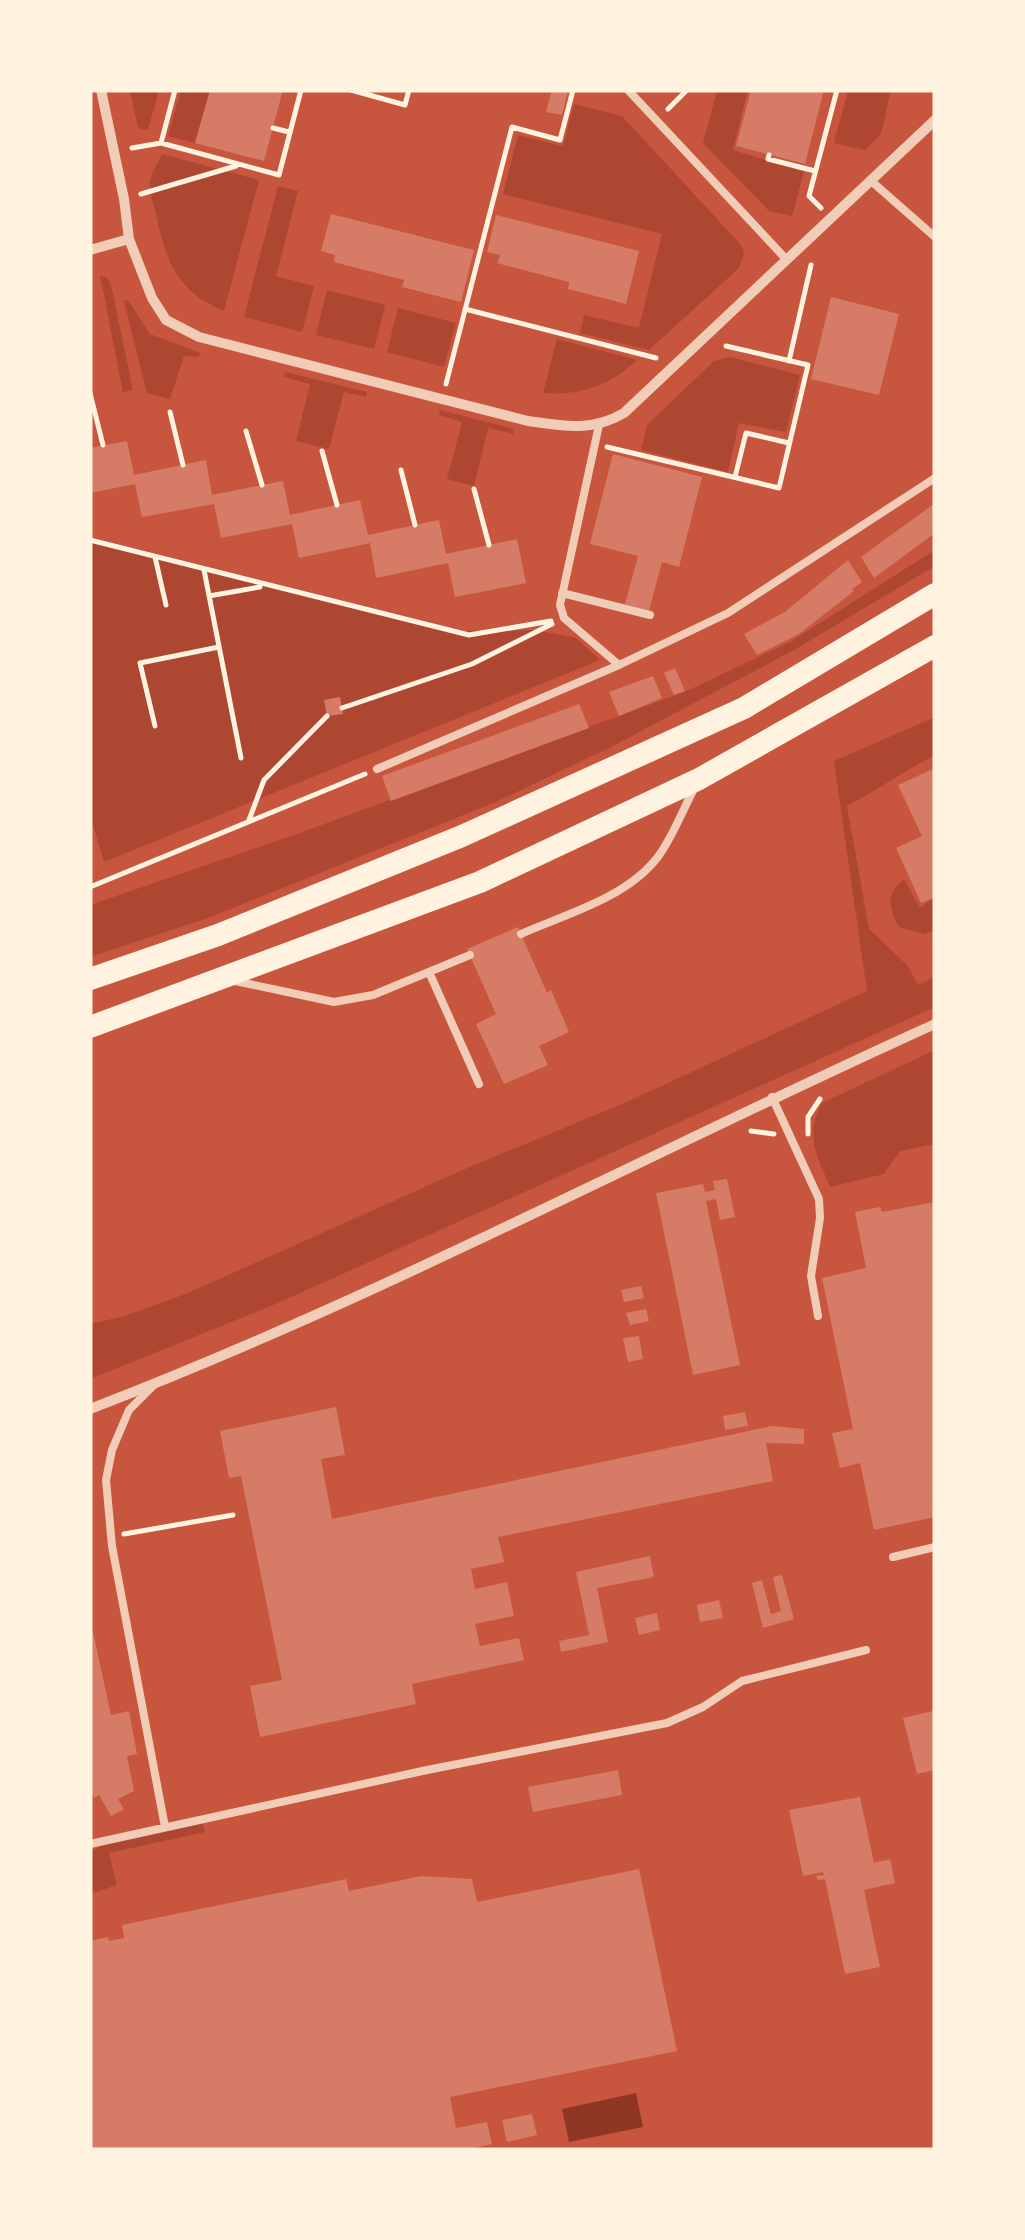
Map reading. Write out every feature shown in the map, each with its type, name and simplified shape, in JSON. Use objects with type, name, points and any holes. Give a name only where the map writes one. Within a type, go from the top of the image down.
[{"type":"highway","points":[[90,980],[218,935],[462,836],[726,716],[935,594]]},
{"type":"highway","points":[[90,1027],[480,882],[699,779],[935,646]]},
{"type":"street","points":[[101,90],[129,239],[152,298],[166,320],[199,338],[528,421],[576,428],[598,425],[624,414],[935,120]]},
{"type":"street","points":[[90,250],[129,239]]},
{"type":"street","points":[[90,1409],[403,1276],[772,1097],[935,1024]]},
{"type":"lane","points":[[628,90],[786,259]]},
{"type":"lane","points":[[870,180],[935,237]]},
{"type":"lane","points":[[598,425],[560,605],[564,618],[618,665]]},
{"type":"lane","points":[[377,769],[618,665],[728,612],[935,478]]},
{"type":"lane","points":[[562,593],[650,614]]},
{"type":"lane","points":[[521,934],[607,896],[640,876],[658,857],[699,779]]},
{"type":"lane","points":[[226,979],[334,1002],[373,996],[470,956]]},
{"type":"lane","points":[[429,972],[479,1084]]},
{"type":"lane","points":[[772,1097],[819,1199],[812,1276],[818,1316]]},
{"type":"lane","points":[[156,1384],[129,1410],[112,1450],[106,1480],[111,1536],[165,1828]]},
{"type":"lane","points":[[892,1556],[935,1547]]},
{"type":"lane","points":[[90,1844],[667,1722],[703,1707],[742,1681],[866,1650]]},
{"type":"path","points":[[161,143],[174,90]]},
{"type":"path","points":[[132,148],[161,143],[279,175],[301,90]]},
{"type":"path","points":[[351,90],[406,104],[409,90]]},
{"type":"path","points":[[446,384],[512,127],[560,140],[573,90]]},
{"type":"path","points":[[656,120],[687,90]]},
{"type":"path","points":[[809,196],[822,134],[837,90]]},
{"type":"path","points":[[273,128],[290,132]]},
{"type":"path","points":[[228,162],[231,152]]},
{"type":"path","points":[[769,155],[768,159],[815,171]]},
{"type":"path","points":[[124,199],[240,165]]},
{"type":"path","points":[[788,361],[811,266]]},
{"type":"path","points":[[465,308],[676,364]]},
{"type":"path","points":[[596,445],[779,488],[808,365],[726,346]]},
{"type":"path","points":[[90,393],[103,446]]},
{"type":"path","points":[[170,412],[183,466]]},
{"type":"path","points":[[246,431],[262,485]]},
{"type":"path","points":[[736,478],[746,433],[789,443]]},
{"type":"path","points":[[322,451],[337,506]]},
{"type":"path","points":[[401,470],[415,525]]},
{"type":"path","points":[[474,489],[489,545]]},
{"type":"path","points":[[90,540],[469,635],[564,618]]},
{"type":"path","points":[[155,557],[166,605]]},
{"type":"path","points":[[204,570],[241,758]]},
{"type":"path","points":[[209,596],[266,586]]},
{"type":"path","points":[[342,708],[472,664],[564,618]]},
{"type":"path","points":[[155,726],[140,663],[219,648]]},
{"type":"path","points":[[249,822],[264,780],[327,716]]},
{"type":"path","points":[[90,887],[377,769]]},
{"type":"path","points":[[111,1536],[233,1515]]},
{"type":"shaded area","points":[[130,90],[159,90],[148,130],[138,128]]},
{"type":"shaded area","points":[[181,90],[210,90],[195,143],[168,136]]},
{"type":"shaded area","points":[[717,90],[748,90],[733,150],[804,172],[792,216],[769,211],[703,143]]},
{"type":"shaded area","points":[[848,90],[891,90],[881,134],[865,150],[834,143]]},
{"type":"shaded area","points":[[574,104],[622,116],[742,246],[744,254],[739,268],[649,350],[580,333],[584,315],[639,328],[662,234],[503,194],[518,135],[563,146]]},
{"type":"shaded area","points":[[162,154],[259,180],[224,311],[184,284],[170,261],[150,187]]},
{"type":"shaded area","points":[[278,186],[298,191],[276,276],[314,286],[302,332],[244,317]]},
{"type":"shaded area","points":[[100,275],[111,285],[133,390],[123,392]]},
{"type":"shaded area","points":[[327,290],[385,305],[374,349],[316,335]]},
{"type":"shaded area","points":[[128,300],[150,334],[200,353],[199,357],[184,356],[170,399],[147,393],[124,301]]},
{"type":"shaded area","points":[[398,308],[456,323],[444,367],[387,352]]},
{"type":"shaded area","points":[[557,339],[637,360],[594,387],[570,393],[543,393]]},
{"type":"shaded area","points":[[730,357],[800,375],[786,432],[739,423],[728,472],[641,450],[647,425],[714,361]]},
{"type":"shaded area","points":[[285,372],[367,392],[366,397],[344,392],[329,449],[296,441],[310,384],[284,377]]},
{"type":"shaded area","points":[[440,410],[514,429],[513,434],[488,428],[474,486],[447,479],[462,422],[439,415]]},
{"type":"shaded area","points":[[90,537],[464,631],[535,630],[576,638],[600,660],[104,862],[90,815]]},
{"type":"shaded area","points":[[935,550],[935,566],[794,650],[609,748],[498,801],[211,917],[90,957],[90,905],[297,834],[687,691],[790,642]]},
{"type":"shaded area","points":[[935,717],[935,755],[847,806],[869,929],[908,966],[918,985],[935,977],[935,1007],[278,1303],[90,1379],[90,1324],[188,1293],[465,1169],[629,1101],[867,991],[834,761]]},
{"type":"shaded area","points":[[904,879],[920,908],[935,897],[935,930],[924,934],[899,927],[891,901],[894,890]]},
{"type":"shaded area","points":[[935,1050],[935,1144],[900,1151],[884,1174],[830,1187],[813,1136],[822,1103]]},
{"type":"shaded area","points":[[202,1822],[205,1832],[109,1853],[117,1885],[90,1894],[90,1852]]},
{"type":"shaded area","points":[[636,2093],[643,2127],[569,2142],[562,2109]]},
{"type":"building","points":[[210,90],[283,90],[264,161],[195,143]]},
{"type":"building","points":[[552,90],[568,90],[562,115],[546,112]]},
{"type":"building","points":[[751,90],[824,90],[805,164],[736,146]]},
{"type":"building","points":[[331,214],[474,250],[461,302],[402,287],[404,280],[334,262],[335,255],[321,251]]},
{"type":"building","points":[[496,215],[639,251],[626,304],[568,289],[569,282],[497,263],[500,255],[487,252]]},
{"type":"building","points":[[831,297],[899,314],[879,395],[811,379]]},
{"type":"building","points":[[127,441],[134,475],[206,460],[212,495],[283,481],[290,515],[360,500],[368,535],[439,520],[446,554],[517,539],[526,583],[455,597],[448,563],[376,578],[370,543],[299,558],[292,524],[221,538],[214,504],[142,517],[135,484],[90,493],[90,448]]},
{"type":"building","points":[[613,454],[702,477],[679,567],[662,562],[649,611],[625,604],[638,556],[590,544]]},
{"type":"building","points":[[935,503],[935,533],[874,578],[861,557]]},
{"type":"building","points":[[848,560],[862,582],[854,591],[799,634],[757,655],[744,634],[785,612]]},
{"type":"building","points":[[675,668],[685,691],[674,695],[664,673]]},
{"type":"building","points":[[653,676],[662,698],[619,716],[609,692]]},
{"type":"building","points":[[340,697],[343,714],[327,716],[324,700]]},
{"type":"building","points":[[579,704],[589,728],[391,801],[382,776]]},
{"type":"building","points":[[935,768],[935,897],[921,903],[896,848],[922,836],[898,785]]},
{"type":"building","points":[[518,927],[569,1032],[539,1046],[548,1065],[504,1084],[476,1024],[496,1014],[467,949]]},
{"type":"building","points":[[727,1179],[735,1217],[720,1220],[716,1199],[706,1201],[740,1365],[693,1375],[656,1193],[703,1184],[705,1192],[715,1190],[713,1181]]},
{"type":"building","points":[[935,1202],[935,1517],[874,1530],[860,1463],[840,1468],[832,1433],[853,1429],[822,1278],[866,1268],[855,1212],[880,1207],[882,1212]]},
{"type":"building","points":[[641,1286],[644,1298],[624,1302],[621,1290]]},
{"type":"building","points":[[646,1309],[649,1321],[630,1325],[626,1313]]},
{"type":"building","points":[[639,1336],[643,1359],[628,1362],[623,1338]]},
{"type":"building","points":[[336,1407],[345,1455],[321,1459],[332,1519],[772,1426],[804,1429],[804,1444],[766,1443],[773,1481],[498,1537],[504,1562],[471,1569],[475,1589],[507,1582],[514,1616],[475,1624],[480,1646],[519,1638],[524,1660],[412,1684],[416,1704],[260,1737],[250,1686],[282,1680],[241,1476],[229,1478],[220,1431]]},
{"type":"building","points":[[745,1412],[748,1426],[725,1430],[723,1416]]},
{"type":"building","points":[[650,1556],[654,1577],[597,1588],[608,1642],[561,1652],[559,1641],[589,1635],[576,1572]]},
{"type":"building","points":[[782,1575],[794,1619],[763,1628],[752,1583],[762,1580],[771,1614],[781,1611],[773,1577]]},
{"type":"building","points":[[719,1600],[723,1618],[700,1622],[697,1605]]},
{"type":"building","points":[[657,1613],[660,1630],[639,1635],[635,1618]]},
{"type":"building","points":[[90,1618],[111,1715],[129,1711],[137,1754],[127,1756],[134,1791],[118,1799],[124,1809],[111,1816],[99,1795],[94,1798],[90,1791]]},
{"type":"building","points":[[933,1711],[935,1770],[917,1774],[903,1718]]},
{"type":"building","points":[[618,1770],[622,1795],[533,1812],[528,1787]]},
{"type":"building","points":[[860,1797],[874,1863],[890,1859],[895,1883],[864,1890],[880,1967],[845,1974],[825,1879],[818,1880],[816,1876],[824,1875],[823,1872],[803,1876],[789,1810]]},
{"type":"building","points":[[639,1869],[677,2051],[450,2097],[456,2128],[487,2122],[492,2144],[466,2150],[90,2150],[90,1941],[124,1938],[122,1925],[346,1879],[349,1891],[421,1876],[472,1879],[477,1902]]},
{"type":"building","points":[[532,2114],[537,2135],[507,2142],[502,2120]]}]
